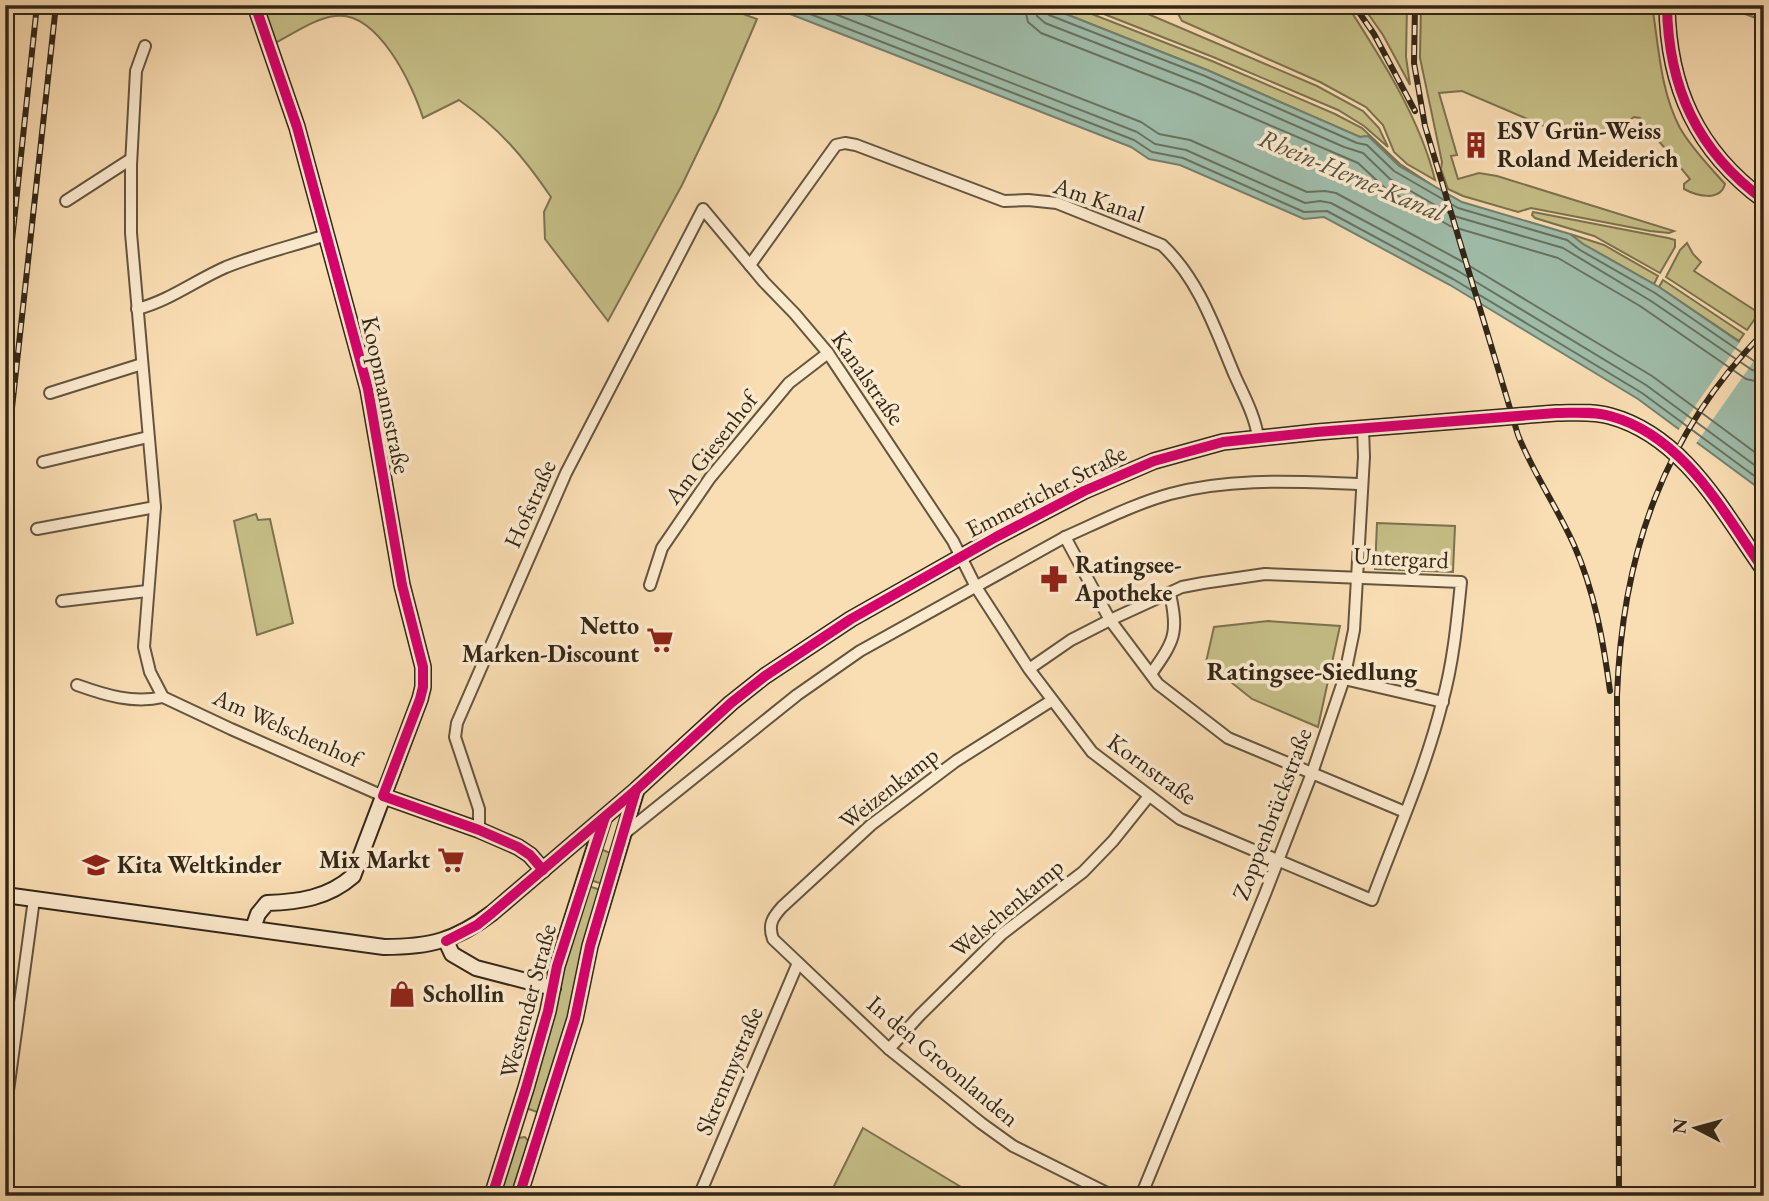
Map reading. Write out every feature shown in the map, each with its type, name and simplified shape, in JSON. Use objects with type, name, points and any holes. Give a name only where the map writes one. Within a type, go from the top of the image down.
[{"type":"main road","name":"Koopmannstraße","points":[[253,928],[258,914],[267,903],[323,896],[353,876],[423,687],[423,667],[402,585],[368,389],[297,127],[255,5]]},
{"type":"main road","points":[[1667,5],[1670,51],[1681,97],[1693,121],[1731,171],[1764,200]]},
{"type":"main road","name":"Emmericher Straße","points":[[5,895],[384,947],[415,947],[446,941],[484,920],[630,799],[697,733],[765,676],[851,619],[1084,491],[1154,461],[1195,448],[1258,437],[1363,428],[1577,412],[1609,416],[1628,422],[1660,440],[1684,461],[1764,570]]},
{"type":"main road","name":"Am Welschenhof","points":[[383,796],[480,830],[518,847],[530,855],[543,870]]},
{"type":"main road","name":"Westender Straße","points":[[519,1196],[575,1019],[590,946],[623,835],[630,799]]},
{"type":"main road","points":[[605,817],[620,824],[623,835]]},
{"type":"main road","name":"Westender Straße","points":[[492,1196],[513,1132],[557,966],[605,817]]},
{"type":"main road","points":[[446,941],[453,954],[476,968],[552,988]]},
{"type":"main road","points":[[513,1132],[526,1130],[536,1143]]},
{"type":"street","points":[[77,685],[105,695],[146,701],[163,696],[150,672],[144,647],[155,507],[131,233],[131,159],[136,71],[145,46]]},
{"type":"street","name":"Am Kanal","points":[[750,265],[836,145],[845,143],[1004,201],[1057,203],[1162,245],[1176,257],[1208,311],[1253,418],[1258,437]]},
{"type":"street","points":[[66,201],[131,159]]},
{"type":"street","name":"Kanalstraße","points":[[703,209],[828,353],[953,541],[976,587]]},
{"type":"street","name":"Hofstraße","points":[[480,830],[479,809],[456,737],[457,723],[566,472],[703,209]]},
{"type":"street","points":[[137,309],[157,305],[229,266],[326,235]]},
{"type":"street","name":"Am Giesenhof","points":[[650,585],[662,548],[710,478],[789,383],[828,353]]},
{"type":"street","points":[[50,393],[142,364]]},
{"type":"street","name":"Zoppenbrückstraße","points":[[1141,1196],[1312,773],[1344,679],[1354,629],[1363,428]]},
{"type":"street","points":[[43,462],[148,437]]},
{"type":"street","name":"Emmericher Straße","points":[[623,835],[860,651],[1065,537],[1170,494],[1268,481],[1362,484]]},
{"type":"street","points":[[37,528],[155,507]]},
{"type":"street","points":[[1065,537],[1110,620],[1158,684],[1228,738],[1405,812]]},
{"type":"street","name":"Untergard","points":[[1029,669],[1072,640],[1182,587],[1265,574],[1461,582],[1455,642],[1443,702],[1372,900]]},
{"type":"street","name":"Kornstraße","points":[[976,587],[1051,701],[1091,752],[1180,819],[1372,900]]},
{"type":"street","points":[[62,601],[148,591]]},
{"type":"street","points":[[1151,674],[1173,638],[1175,619],[1170,594]]},
{"type":"street","points":[[1344,679],[1443,702]]},
{"type":"street","name":"Am Welschenhof","points":[[163,696],[230,729],[383,796]]},
{"type":"street","name":"Weizenkamp","points":[[769,928],[782,907],[871,825],[956,761],[1051,701]]},
{"type":"street","name":"Welschenkamp","points":[[889,1049],[1002,934],[1083,873],[1149,796]]},
{"type":"street","points":[[630,799],[640,812],[648,814]]},
{"type":"street","points":[[5,1113],[34,899]]},
{"type":"street","name":"In den Groonlanden","points":[[769,928],[773,939],[889,1049],[1013,1146],[1113,1196]]},
{"type":"street","name":"Skrentnystraße","points":[[699,1196],[798,963]]},
{"type":"shaded area","points":[[262,5],[719,5],[757,19],[682,185],[608,321],[545,239],[544,212],[551,197],[520,156],[487,122],[459,100],[423,118],[411,88],[391,53],[379,37],[351,17],[327,17],[275,43]]},
{"type":"shaded area","points":[[1043,5],[1069,5],[1212,61],[1335,114],[1362,128],[1400,164],[1435,187],[1399,166],[1368,136],[1360,137],[1207,70]]},
{"type":"shaded area","points":[[1081,5],[1127,5],[1317,86],[1363,111],[1379,128],[1388,147],[1364,126],[1338,110]]},
{"type":"shaded area","points":[[1173,5],[1347,5],[1410,111],[1435,180],[1407,164],[1394,152],[1383,125],[1366,107],[1320,82],[1182,21]]},
{"type":"shaded area","points":[[1362,5],[1407,5],[1406,57],[1410,85],[1383,35]]},
{"type":"shaded area","points":[[1421,5],[1652,5],[1661,68],[1673,114],[1701,158],[1725,184],[1722,190],[1708,196],[1684,189],[1684,184],[1690,179],[1640,118],[1634,117],[1617,129],[1565,135],[1462,91],[1439,93],[1457,155],[1451,156],[1458,179],[1479,173],[1497,176],[1674,231],[1650,231],[1531,208],[1518,212],[1448,189],[1441,169],[1442,162],[1420,58]]},
{"type":"shaded area","points":[[1721,5],[1764,5],[1764,21]]},
{"type":"shaded area","points":[[1533,212],[1668,238],[1675,240],[1675,247],[1660,273],[1594,236],[1535,218]]},
{"type":"shaded area","points":[[1570,234],[1604,245],[1658,276],[1654,284],[1583,244]]},
{"type":"shaded area","points":[[1687,243],[1701,262],[1694,271],[1759,313],[1747,330],[1666,277],[1680,250]]},
{"type":"shaded area","points":[[1663,280],[1744,334],[1739,341],[1659,287]]},
{"type":"shaded area","points":[[256,514],[258,520],[270,519],[293,623],[257,635],[234,521]]},
{"type":"shaded area","points":[[1377,523],[1455,526],[1453,572],[1375,569]]},
{"type":"shaded area","points":[[1268,621],[1340,626],[1318,727],[1252,699],[1206,662],[1214,627]]},
{"type":"shaded area","points":[[603,850],[610,853],[611,857],[603,884],[590,880]]},
{"type":"shaded area","points":[[588,886],[601,890],[543,1114],[523,1107]]},
{"type":"shaded area","points":[[863,1128],[976,1196],[829,1196]]},
{"type":"shaded area","points":[[525,1137],[529,1142],[513,1196],[498,1196],[515,1141]]},
{"type":"water","name":"Rhein-Herne-Kanal","points":[[767,5],[1043,5],[1207,70],[1360,137],[1368,136],[1399,166],[1462,202],[1570,234],[1659,287],[1764,359],[1764,492],[1638,399],[1450,285],[1324,217],[1304,219],[1180,165],[1149,159],[1131,147]]},
{"type":"pier","points":[[1742,339],[1760,352],[1695,445],[1677,432]]},
{"type":"railway","points":[[5,306],[37,5]]},
{"type":"railway","points":[[5,472],[56,5]]},
{"type":"railway","points":[[1354,5],[1374,34],[1415,111]]},
{"type":"railway","points":[[1415,5],[1414,63],[1425,126],[1518,435],[1567,531],[1588,581],[1601,635],[1610,691]]},
{"type":"railway","points":[[1619,1196],[1617,696],[1628,594],[1654,499],[1674,455],[1699,412],[1729,371],[1764,332]]},
{"type":"cycle path","points":[[255,5],[297,127],[368,389],[402,585],[423,667],[420,699],[383,796],[479,830],[518,847],[530,855],[543,870]]},
{"type":"cycle path","points":[[1667,5],[1673,63],[1680,90],[1691,115],[1721,160],[1764,200]]},
{"type":"cycle path","points":[[446,941],[477,925],[492,913],[765,676],[851,619],[996,537],[1084,491],[1154,461],[1223,442],[1317,432],[1556,413],[1604,414],[1636,426],[1660,440],[1680,458],[1717,501],[1764,570]]},
{"type":"cycle path","points":[[519,1196],[575,1019],[590,946],[636,790]]},
{"type":"cycle path","points":[[492,1196],[548,1011],[557,966],[605,817]]},
{"type":"place","name":"ESV Grün-Weiss Roland Meiderich","points":[[1476,145]]},
{"type":"place","name":"Ratingsee- Apotheke","points":[[1054,579]]},
{"type":"place","name":"Netto Marken-Discount","points":[[660,640]]},
{"type":"place","name":"Mix Markt","points":[[451,860]]},
{"type":"place","name":"Kita Weltkinder","points":[[96,865]]},
{"type":"place","name":"Schollin","points":[[402,994]]},
{"type":"district","name":"Ratingsee-Siedlung","points":[[1312,671]]}]
